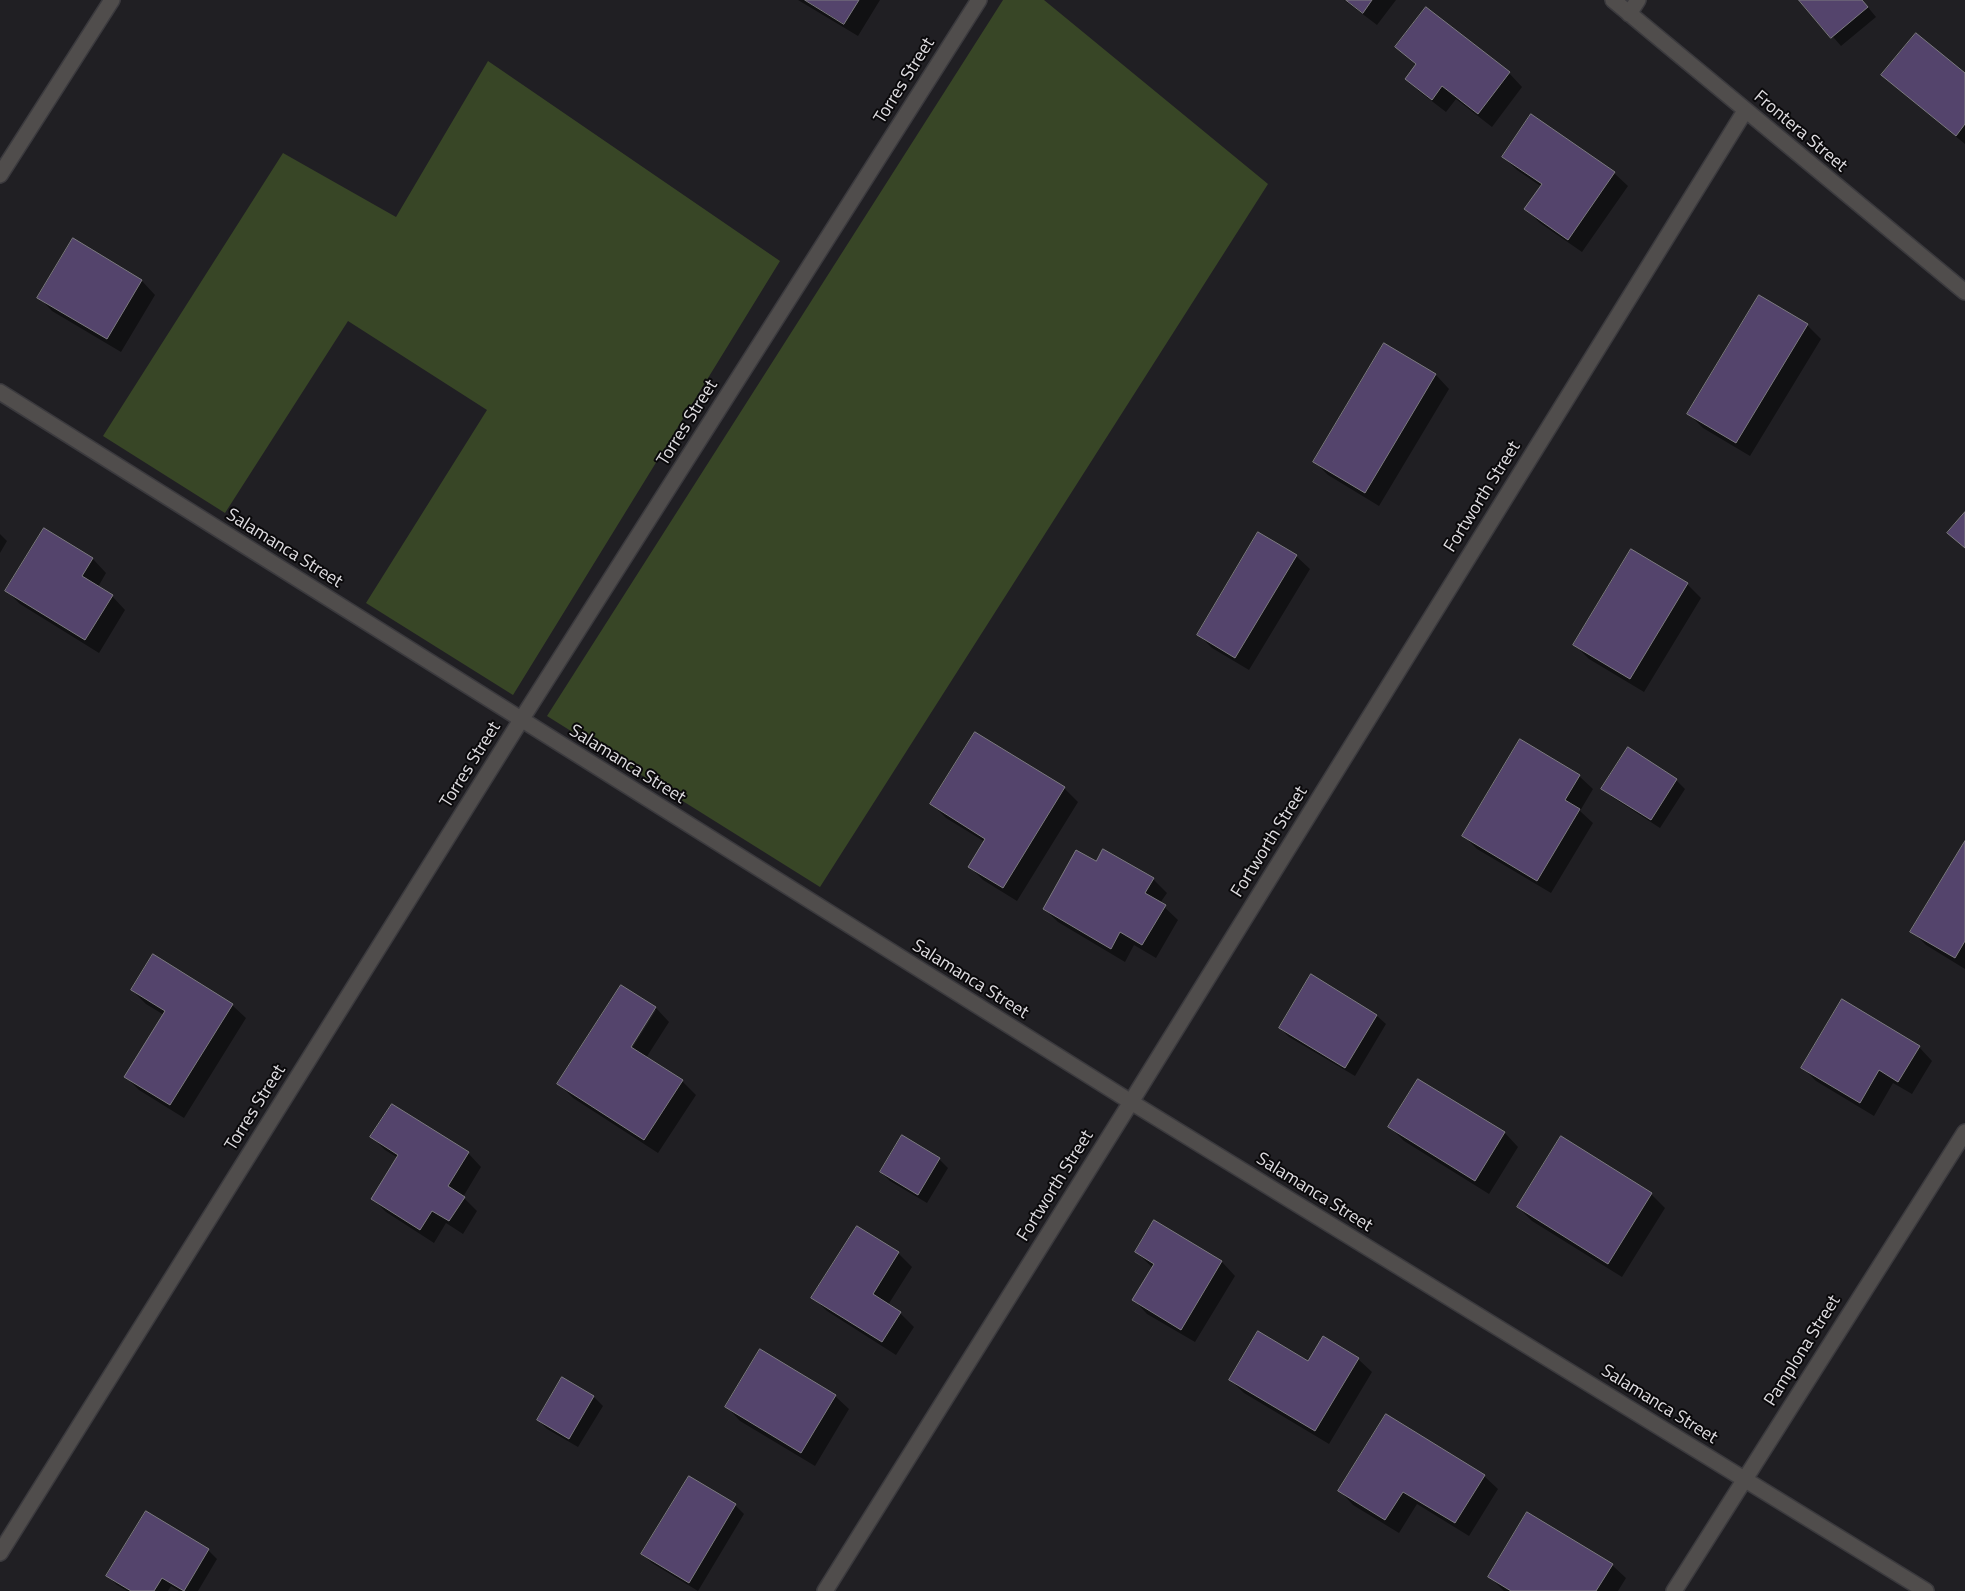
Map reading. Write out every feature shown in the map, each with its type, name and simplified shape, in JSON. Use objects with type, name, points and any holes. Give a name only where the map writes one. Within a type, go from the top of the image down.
[{"type":"street","points":[[0,175],[112,0]]},
{"type":"street","name":"Torres Street","points":[[0,1553],[521,720],[979,0]]},
{"type":"street","name":"Frontera Street","points":[[1613,0],[1965,292]]},
{"type":"street","points":[[1629,14],[1638,0]]},
{"type":"street","name":"Fortworth Street","points":[[824,1591],[1131,1102],[1745,111]]},
{"type":"street","name":"Salamanca Street","points":[[0,392],[1131,1102],[1926,1591]]},
{"type":"street","name":"Pamplona Street","points":[[1674,1591],[1965,1132]]},
{"type":"green space","points":[[1003,0],[1044,0],[1268,184],[820,887],[547,716]]},
{"type":"green space","points":[[488,61],[780,261],[513,695],[366,603],[487,410],[348,321],[225,513],[103,436],[283,153],[396,217]]},
{"type":"building","points":[[805,0],[859,0],[844,24]]},
{"type":"building","points":[[1346,0],[1372,0],[1363,13]]},
{"type":"building","points":[[1799,0],[1862,0],[1868,7],[1831,38]]},
{"type":"building","points":[[1426,7],[1510,72],[1478,114],[1442,86],[1432,100],[1405,79],[1416,64],[1395,47]]},
{"type":"building","points":[[1916,33],[1965,73],[1965,124],[1956,136],[1881,75]]},
{"type":"building","points":[[1531,114],[1615,172],[1568,240],[1524,209],[1542,184],[1502,157]]},
{"type":"building","points":[[73,238],[142,280],[107,339],[37,298]]},
{"type":"building","points":[[1759,295],[1808,324],[1736,443],[1687,414]]},
{"type":"building","points":[[1384,343],[1436,374],[1365,493],[1313,462]]},
{"type":"building","points":[[1965,512],[1965,548],[1947,533]]},
{"type":"building","points":[[44,528],[93,558],[82,576],[113,595],[85,640],[5,591]]},
{"type":"building","points":[[1258,532],[1297,555],[1235,658],[1197,635]]},
{"type":"building","points":[[1631,549],[1688,583],[1630,679],[1573,645]]},
{"type":"building","points":[[975,732],[1065,787],[1003,888],[968,867],[985,839],[930,804]]},
{"type":"building","points":[[1520,739],[1580,775],[1565,800],[1580,809],[1537,881],[1462,836]]},
{"type":"building","points":[[1628,747],[1677,779],[1651,820],[1601,789]]},
{"type":"building","points":[[1965,841],[1965,941],[1955,958],[1910,932]]},
{"type":"building","points":[[1103,849],[1154,878],[1145,893],[1166,905],[1142,945],[1120,932],[1111,949],[1043,909],[1076,850],[1096,861]]},
{"type":"building","points":[[153,954],[233,1004],[170,1105],[124,1077],[165,1011],[131,990]]},
{"type":"building","points":[[1311,974],[1377,1015],[1345,1068],[1279,1028]]},
{"type":"building","points":[[621,985],[656,1007],[631,1047],[683,1080],[644,1140],[557,1084]]},
{"type":"building","points":[[1842,999],[1920,1046],[1898,1082],[1879,1070],[1860,1103],[1801,1068]]},
{"type":"building","points":[[1418,1079],[1505,1132],[1475,1181],[1388,1127]]},
{"type":"building","points":[[392,1104],[469,1152],[448,1186],[465,1197],[449,1221],[432,1211],[420,1230],[371,1199],[398,1155],[370,1137]]},
{"type":"building","points":[[902,1135],[940,1158],[918,1195],[880,1172]]},
{"type":"building","points":[[1561,1136],[1652,1193],[1608,1264],[1517,1207]]},
{"type":"building","points":[[1154,1220],[1222,1261],[1181,1330],[1132,1300],[1154,1264],[1135,1252]]},
{"type":"building","points":[[857,1226],[899,1252],[873,1294],[901,1312],[882,1342],[811,1298]]},
{"type":"building","points":[[1258,1331],[1308,1361],[1323,1336],[1359,1358],[1315,1431],[1229,1380]]},
{"type":"building","points":[[760,1349],[836,1395],[801,1453],[725,1407]]},
{"type":"building","points":[[562,1377],[594,1396],[569,1439],[537,1420]]},
{"type":"building","points":[[1386,1414],[1485,1475],[1455,1523],[1403,1492],[1385,1520],[1338,1491]]},
{"type":"building","points":[[689,1476],[736,1504],[689,1583],[641,1554]]},
{"type":"building","points":[[146,1511],[209,1549],[184,1591],[162,1578],[154,1591],[131,1591],[106,1576]]},
{"type":"building","points":[[1527,1512],[1613,1564],[1596,1591],[1511,1591],[1488,1577]]}]
